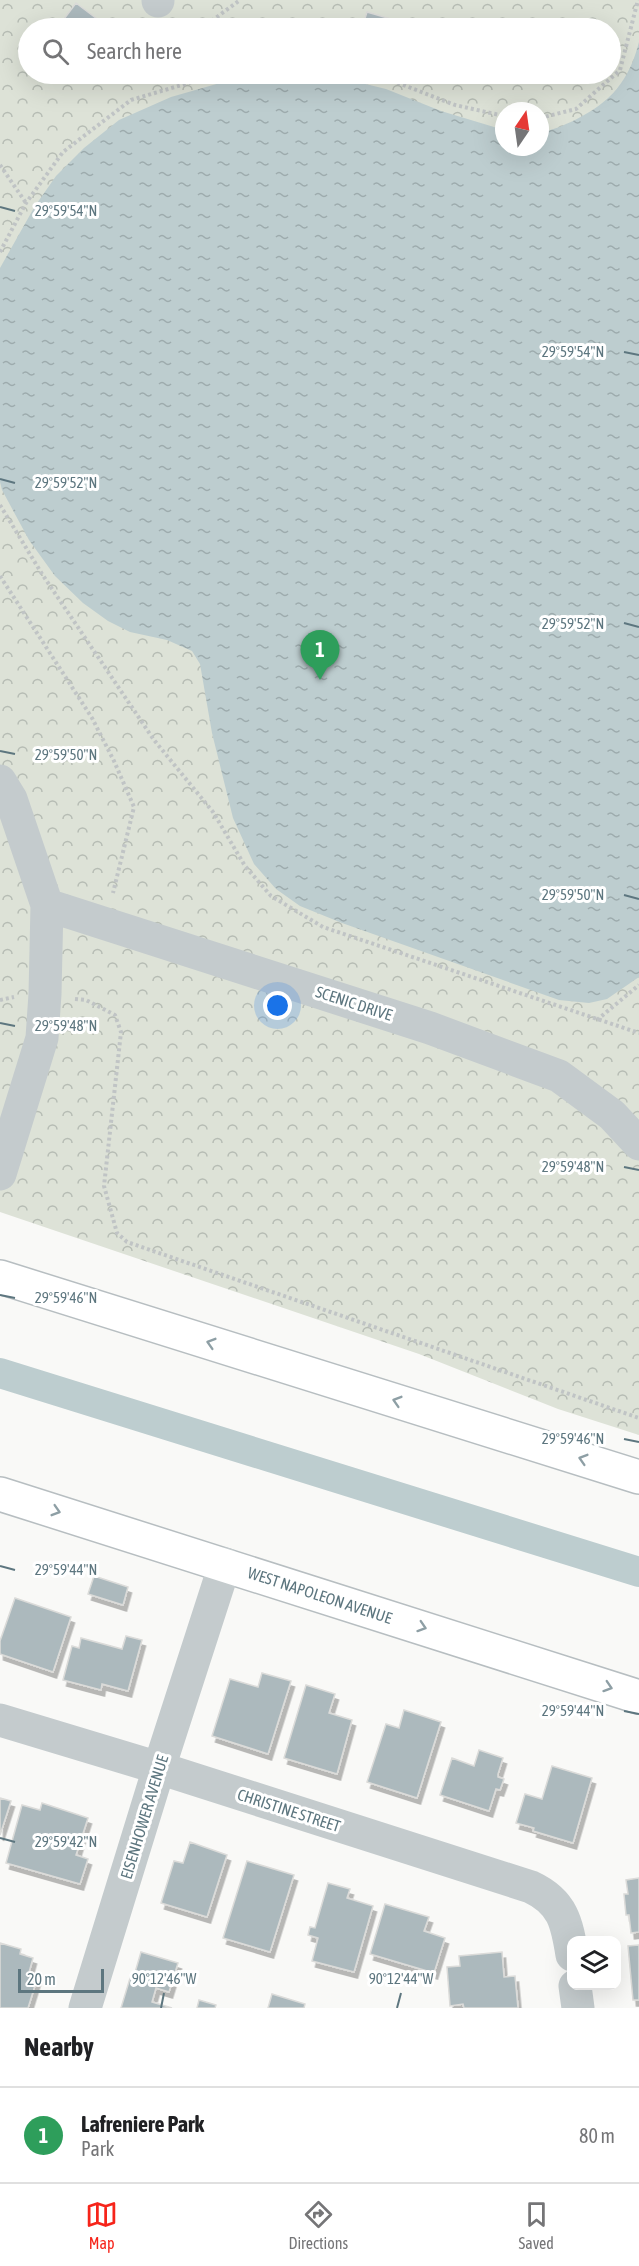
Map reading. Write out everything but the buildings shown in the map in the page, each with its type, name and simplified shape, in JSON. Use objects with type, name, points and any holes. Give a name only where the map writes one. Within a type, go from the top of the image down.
[{"type":"main road","points":[[0,1277],[639,1476]]},
{"type":"main road","name":"WEST NAPOLEON AVENUE","points":[[0,1494],[639,1696]]},
{"type":"street","points":[[0,1174],[42,1038],[46,905],[11,799],[2,787]]},
{"type":"street","name":"SCENIC DRIVE","points":[[46,905],[430,1028],[559,1076],[612,1115],[639,1144]]},
{"type":"street","name":"EISENHOWER AVENUE","points":[[85,2008],[225,1564]]},
{"type":"street","name":"CHRISTINE STREET","points":[[0,1720],[159,1768],[531,1887],[543,1893],[566,1920],[569,1936]]},
{"type":"street","points":[[576,1990],[578,2008]]},
{"type":"path","points":[[216,18],[240,0]]},
{"type":"path","points":[[621,66],[638,0]]},
{"type":"path","points":[[0,252],[26,203],[63,152],[131,100],[185,84]]},
{"type":"path","points":[[401,84],[455,105],[495,114]]},
{"type":"path","points":[[549,116],[576,109],[604,84]]},
{"type":"path","points":[[0,165],[26,203]]},
{"type":"path","points":[[0,505],[42,574],[154,740],[213,812],[245,866],[272,896],[322,927],[639,1033]]},
{"type":"path","points":[[0,576],[92,718],[134,807],[105,924]]},
{"type":"path","points":[[597,1020],[639,985]]},
{"type":"path","points":[[0,1000],[45,994],[86,1000],[115,1015],[121,1032],[104,1186],[117,1233],[127,1242],[639,1418]]},
{"type":"green space","points":[[0,0],[639,0],[639,1435],[558,1409],[419,1354],[0,1212]]},
{"type":"water","points":[[639,42],[639,977],[607,999],[589,1003],[559,1000],[300,906],[276,889],[254,864],[233,818],[212,733],[200,664],[192,651],[167,640],[130,632],[108,621],[83,603],[55,576],[29,540],[2,490],[0,482],[0,268],[35,206],[56,176],[84,148],[119,120],[171,97],[216,84],[366,84],[495,127],[495,156],[549,156],[549,130],[575,120],[599,106],[617,89],[630,68]]},
{"type":"waterway","points":[[0,1373],[639,1572]]},
{"type":"place","name":"Lafreniere Park","points":[[320,680]]}]
